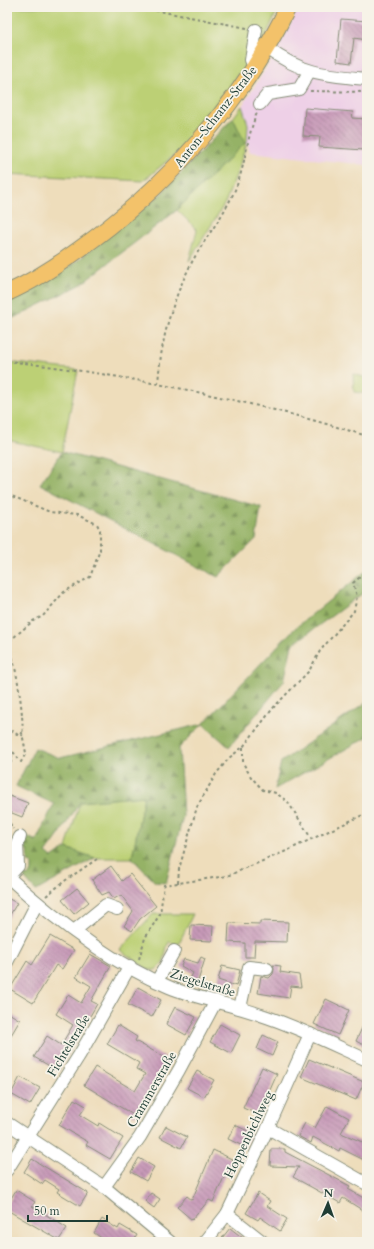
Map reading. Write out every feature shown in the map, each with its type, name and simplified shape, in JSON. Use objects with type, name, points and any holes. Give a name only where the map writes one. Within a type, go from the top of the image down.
[{"type":"main road","name":"Anton-Schranz-Straße","points":[[7,293],[46,272],[104,232],[141,201],[184,159],[267,48],[288,7]]},
{"type":"street","points":[[254,67],[251,60],[256,30]]},
{"type":"street","points":[[267,48],[289,63],[309,72],[367,79]]},
{"type":"street","points":[[260,104],[268,94],[299,89],[309,72]]},
{"type":"street","points":[[8,877],[18,866],[17,844],[20,837]]},
{"type":"street","name":"Ziegelstraße","points":[[8,877],[37,903],[74,931],[133,968],[157,981],[178,990],[240,1008],[281,1022],[367,1060]]},
{"type":"street","points":[[7,962],[37,903]]},
{"type":"street","points":[[74,931],[106,905],[117,909]]},
{"type":"street","points":[[157,981],[174,951]]},
{"type":"street","points":[[240,1008],[249,967],[267,969]]},
{"type":"street","name":"Fichtelstraße","points":[[7,1170],[133,968]]},
{"type":"street","name":"Crammerstraße","points":[[104,1187],[140,1137],[179,1070],[216,1001]]},
{"type":"street","name":"Hoppenbichlweg","points":[[205,1242],[227,1214],[268,1128],[310,1034]]},
{"type":"street","points":[[7,1123],[104,1187],[170,1242]]},
{"type":"street","points":[[268,1128],[367,1184]]},
{"type":"street","points":[[227,1214],[263,1242]]},
{"type":"path","points":[[138,7],[256,30]]},
{"type":"path","points":[[299,89],[306,91],[367,92]]},
{"type":"path","points":[[158,384],[165,330],[171,311],[192,262],[235,191],[245,164],[251,128],[260,104]]},
{"type":"path","points":[[7,361],[75,369],[158,384],[295,414],[367,436]]},
{"type":"path","points":[[7,494],[50,512],[77,515],[97,524],[100,530],[100,550],[90,576],[64,592],[43,616],[33,621],[7,643]]},
{"type":"path","points":[[178,883],[179,869],[197,807],[216,774],[229,758],[243,747],[274,707],[309,671],[320,651],[354,611],[357,596],[353,583],[367,571]]},
{"type":"path","points":[[7,647],[11,650],[18,676],[23,721],[22,736]]},
{"type":"path","points":[[7,737],[13,731],[18,734],[22,732],[26,753],[22,762],[12,752],[11,762],[7,765]]},
{"type":"path","points":[[243,747],[243,763],[251,777],[262,790],[276,793],[288,802],[311,838]]},
{"type":"path","points":[[133,968],[143,942],[160,914],[164,885],[227,876],[284,852],[367,813]]},
{"type":"path","points":[[48,894],[66,880],[97,860]]},
{"type":"shaded area","points":[[299,7],[367,7],[367,165],[250,152],[247,142],[248,124],[242,106],[275,54]]},
{"type":"green space","points":[[7,7],[279,7],[266,35],[240,78],[190,142],[143,181],[7,174]]},
{"type":"green space","points":[[242,106],[248,124],[247,142],[237,173],[225,203],[189,261],[197,230],[177,210],[244,143],[233,118]]},
{"type":"green space","points":[[233,118],[245,143],[177,210],[80,285],[7,321],[7,302],[73,264],[160,195]]},
{"type":"green space","points":[[7,362],[78,370],[62,452],[7,440]]},
{"type":"green space","points":[[353,374],[367,378],[367,394],[354,392]]},
{"type":"green space","points":[[62,452],[261,507],[256,539],[218,577],[40,484]]},
{"type":"green space","points":[[367,570],[367,600],[363,593],[292,645],[284,681],[229,747],[203,724],[294,629]]},
{"type":"green space","points":[[367,702],[367,737],[275,789],[281,762]]},
{"type":"green space","points":[[203,724],[179,748],[183,816],[166,883],[155,882],[132,858],[144,796],[80,802],[46,853],[52,858],[66,848],[95,858],[36,891],[18,871],[20,870],[27,876],[32,872],[32,863],[28,862],[28,852],[24,847],[26,836],[36,841],[54,804],[16,786],[35,748],[60,758]]},
{"type":"green space","points":[[144,796],[132,858],[95,858],[66,848],[80,802]]},
{"type":"green space","points":[[153,914],[193,914],[178,945],[169,942],[162,963],[155,970],[149,970],[120,950]]},
{"type":"building","points":[[341,19],[367,21],[367,40],[354,38],[351,63],[337,61]]},
{"type":"building","points":[[305,108],[353,112],[352,118],[366,119],[364,150],[319,147],[320,137],[303,136]]},
{"type":"building","points":[[7,795],[28,803],[22,817],[7,811]]},
{"type":"building","points":[[111,866],[122,881],[130,874],[156,906],[140,919],[132,931],[124,926],[133,911],[121,895],[114,899],[109,892],[102,895],[92,880]]},
{"type":"building","points":[[77,888],[89,902],[74,914],[62,900]]},
{"type":"building","points":[[7,898],[17,903],[7,920]]},
{"type":"building","points":[[260,921],[288,922],[287,942],[255,941],[254,957],[245,957],[245,943],[228,942],[229,923],[260,924]]},
{"type":"building","points":[[191,925],[213,926],[212,941],[190,940]]},
{"type":"building","points":[[50,936],[74,950],[62,969],[56,965],[33,1003],[10,989],[27,961],[32,965]]},
{"type":"building","points":[[90,954],[111,966],[91,1001],[97,1004],[58,1071],[34,1057],[47,1036],[61,1045],[73,1025],[56,1014],[68,995],[81,1003],[91,986],[76,977]]},
{"type":"building","points":[[201,957],[205,959],[198,981],[190,979],[193,973],[181,966],[184,959],[198,963]]},
{"type":"building","points":[[273,965],[281,966],[280,972],[299,975],[301,987],[291,986],[289,998],[258,993],[261,976],[269,978],[273,974]]},
{"type":"building","points":[[222,966],[240,970],[236,986],[218,980]]},
{"type":"building","points":[[138,987],[161,1000],[152,1017],[128,1005]]},
{"type":"building","points":[[326,999],[349,1010],[338,1035],[314,1024]]},
{"type":"building","points":[[175,1007],[196,1017],[186,1035],[166,1024]]},
{"type":"building","points":[[7,1012],[20,1020],[7,1042]]},
{"type":"building","points":[[367,1017],[367,1047],[356,1041]]},
{"type":"building","points":[[220,1024],[240,1035],[231,1053],[210,1042]]},
{"type":"building","points":[[118,1025],[137,1037],[135,1041],[170,1060],[158,1081],[156,1080],[135,1116],[84,1085],[95,1067],[135,1091],[145,1074],[136,1069],[139,1063],[107,1044]]},
{"type":"building","points":[[263,1035],[278,1042],[272,1056],[257,1049]]},
{"type":"building","points":[[309,1059],[364,1082],[356,1100],[301,1077]]},
{"type":"building","points":[[262,1067],[277,1074],[259,1115],[243,1108]]},
{"type":"building","points":[[197,1071],[214,1080],[204,1097],[187,1088]]},
{"type":"building","points":[[20,1077],[40,1088],[30,1105],[11,1094]]},
{"type":"building","points":[[74,1099],[86,1106],[80,1115],[98,1126],[99,1123],[123,1138],[110,1159],[86,1145],[88,1142],[59,1125]]},
{"type":"building","points":[[327,1106],[349,1118],[341,1133],[367,1144],[367,1153],[364,1160],[340,1148],[339,1151],[313,1137],[311,1143],[298,1136],[305,1123],[315,1128]]},
{"type":"building","points":[[235,1125],[252,1133],[245,1147],[228,1139]]},
{"type":"building","points":[[166,1126],[187,1137],[181,1148],[160,1137]]},
{"type":"building","points":[[271,1149],[285,1149],[285,1152],[350,1186],[348,1189],[367,1200],[367,1213],[343,1198],[340,1203],[293,1177],[299,1167],[270,1166]]},
{"type":"building","points":[[213,1150],[238,1162],[230,1178],[225,1175],[213,1202],[209,1200],[192,1220],[177,1207],[187,1196],[192,1200]]},
{"type":"building","points":[[139,1158],[154,1167],[146,1181],[131,1172]]},
{"type":"building","points":[[32,1159],[88,1193],[80,1206],[57,1192],[59,1189],[45,1180],[42,1184],[24,1172]]},
{"type":"building","points":[[16,1190],[35,1202],[32,1206],[67,1228],[59,1240],[7,1210],[7,1205]]},
{"type":"building","points":[[151,1193],[160,1199],[154,1208],[145,1201]]},
{"type":"building","points":[[258,1193],[270,1201],[267,1206],[287,1219],[280,1231],[260,1217],[258,1220],[246,1213]]},
{"type":"building","points":[[102,1219],[118,1229],[120,1225],[137,1235],[133,1242],[108,1242],[94,1233]]},
{"type":"building","points":[[230,1228],[248,1242],[219,1242]]}]
